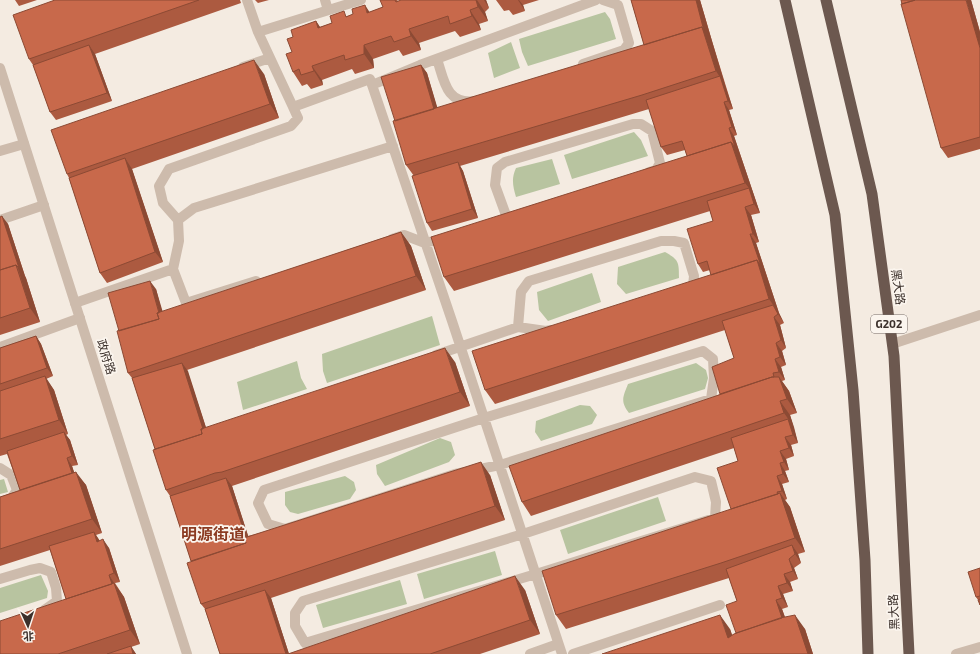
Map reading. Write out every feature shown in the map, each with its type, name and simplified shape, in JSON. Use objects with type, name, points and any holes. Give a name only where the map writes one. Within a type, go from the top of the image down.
[{"type":"highway","points":[[785,0],[835,215],[854,406],[865,560],[868,654]]},
{"type":"highway","name":"黑大路","points":[[826,0],[872,194],[892,344],[909,654]]},
{"type":"street","points":[[247,0],[258,32],[298,118],[292,126],[169,169],[159,186],[163,203],[178,220],[179,241],[173,269],[186,303],[267,277]]},
{"type":"street","points":[[325,0],[328,10]]},
{"type":"street","points":[[258,32],[361,0]]},
{"type":"street","points":[[372,86],[437,59],[596,0]]},
{"type":"street","points":[[571,68],[624,50],[629,43],[618,5],[603,0]]},
{"type":"street","points":[[232,71],[270,58]]},
{"type":"street","points":[[437,59],[448,92],[453,96],[459,100],[473,101],[488,96]]},
{"type":"street","name":"政府路","points":[[0,68],[187,654]]},
{"type":"street","points":[[293,107],[370,80],[461,346],[560,649],[530,654]]},
{"type":"street","points":[[507,218],[495,185],[497,168],[505,162],[633,124],[641,124],[652,131],[660,163],[656,170],[641,174]]},
{"type":"street","points":[[0,151],[24,144]]},
{"type":"street","points":[[178,220],[194,208],[393,146]]},
{"type":"street","points":[[0,220],[44,205]]},
{"type":"street","points":[[379,243],[404,235],[425,243],[452,236]]},
{"type":"street","points":[[518,327],[521,292],[529,281],[660,241],[684,243],[694,276],[693,286],[678,290]]},
{"type":"street","points":[[75,303],[173,269]]},
{"type":"street","points":[[892,344],[980,315]]},
{"type":"street","points":[[0,346],[80,318]]},
{"type":"street","points":[[424,359],[518,327],[546,331],[561,327]]},
{"type":"street","points":[[703,351],[713,359],[714,378],[711,399],[500,465],[455,474],[285,529],[268,524],[258,503],[264,490],[484,418],[703,351]]},
{"type":"street","points":[[0,468],[11,474],[17,490],[11,499],[0,503]]},
{"type":"street","points":[[696,477],[711,480],[716,502],[714,518],[536,574],[305,644],[296,626],[295,613],[303,601],[523,534],[696,477]]},
{"type":"street","points":[[0,579],[40,568],[50,572],[56,588],[57,601],[36,613]]},
{"type":"street","points":[[573,654],[720,605]]},
{"type":"street","points":[[956,654],[980,647]]},
{"type":"green space","points":[[605,12],[610,19],[616,39],[528,66],[522,52],[519,39]]},
{"type":"green space","points":[[511,42],[520,68],[494,78],[488,53]]},
{"type":"green space","points":[[634,132],[641,140],[648,156],[572,179],[564,155]]},
{"type":"green space","points":[[552,159],[560,184],[516,197],[513,176],[516,168]]},
{"type":"green space","points":[[665,252],[676,260],[679,268],[679,278],[626,294],[617,284],[618,267]]},
{"type":"green space","points":[[592,273],[601,302],[548,321],[539,310],[537,292]]},
{"type":"green space","points":[[432,316],[440,345],[327,383],[323,371],[322,354]]},
{"type":"green space","points":[[297,361],[301,378],[307,389],[243,410],[237,382]]},
{"type":"green space","points":[[696,363],[706,370],[708,378],[705,389],[629,413],[623,402],[628,384]]},
{"type":"green space","points":[[580,405],[590,406],[597,415],[592,424],[541,441],[535,432],[536,421]]},
{"type":"green space","points":[[440,438],[451,442],[455,455],[449,462],[385,486],[377,474],[376,465]]},
{"type":"green space","points":[[345,476],[354,482],[356,490],[350,499],[298,514],[290,512],[285,505],[285,492]]},
{"type":"green space","points":[[4,479],[8,492],[0,494],[0,480]]},
{"type":"green space","points":[[658,497],[666,521],[568,554],[560,530]]},
{"type":"green space","points":[[495,551],[502,575],[424,599],[417,574]]},
{"type":"green space","points":[[41,575],[48,591],[47,598],[0,613],[0,588]]},
{"type":"green space","points":[[400,580],[407,604],[323,628],[316,605]]},
{"type":"building","points":[[55,0],[199,0],[29,59],[13,15]]},
{"type":"building","points":[[380,0],[395,0],[396,2],[401,0],[476,0],[478,7],[470,10],[472,16],[450,24],[448,16],[409,29],[411,36],[394,42],[391,36],[364,45],[364,54],[345,60],[344,55],[312,66],[314,71],[301,75],[299,69],[293,72],[286,54],[292,52],[287,39],[293,37],[291,30],[316,21],[318,28],[332,23],[330,16],[344,11],[346,17],[353,14],[352,9],[365,5],[367,13],[383,7]]},
{"type":"building","points":[[631,0],[696,0],[704,31],[702,27],[644,45]]},
{"type":"building","points":[[901,0],[915,0],[902,4]]},
{"type":"building","points":[[916,0],[966,0],[980,48],[980,137],[941,148],[901,4]]},
{"type":"building","points":[[702,27],[716,71],[642,95],[406,165],[393,121]]},
{"type":"building","points":[[89,45],[107,93],[50,112],[33,65]]},
{"type":"building","points":[[254,60],[270,104],[67,174],[51,130]]},
{"type":"building","points":[[421,65],[434,109],[395,121],[381,77]]},
{"type":"building","points":[[720,76],[728,101],[724,102],[732,127],[729,128],[735,147],[731,142],[687,156],[682,141],[661,147],[646,100]]},
{"type":"building","points":[[731,142],[745,183],[444,277],[431,237]]},
{"type":"building","points":[[125,158],[155,252],[100,273],[69,178]]},
{"type":"building","points":[[458,162],[472,209],[427,223],[412,176]]},
{"type":"building","points":[[749,188],[754,204],[745,207],[753,234],[750,234],[761,266],[757,260],[711,275],[707,261],[698,264],[687,229],[713,221],[707,201]]},
{"type":"building","points":[[2,216],[19,268],[16,265],[0,270],[0,217]]},
{"type":"building","points":[[401,232],[416,276],[128,373],[117,331],[159,319],[157,313]]},
{"type":"building","points":[[757,260],[769,299],[485,390],[472,351]]},
{"type":"building","points":[[16,265],[30,308],[0,318],[0,270]]},
{"type":"building","points":[[150,281],[159,313],[157,313],[159,319],[119,331],[108,293]]},
{"type":"building","points":[[773,305],[778,314],[774,317],[781,340],[776,343],[780,357],[775,359],[779,372],[773,373],[774,377],[720,394],[712,367],[734,358],[722,321]]},
{"type":"building","points":[[36,336],[47,368],[0,384],[0,348]]},
{"type":"building","points":[[445,348],[460,392],[166,490],[153,450],[202,434],[201,429]]},
{"type":"building","points":[[182,363],[203,429],[201,429],[202,434],[155,449],[132,378]]},
{"type":"building","points":[[45,376],[59,420],[0,439],[0,391]]},
{"type":"building","points":[[772,377],[779,377],[787,399],[780,401],[784,413],[522,502],[509,466]]},
{"type":"building","points":[[788,419],[793,435],[785,437],[789,448],[780,451],[784,462],[780,463],[783,474],[777,476],[782,491],[777,492],[778,494],[731,509],[717,468],[738,461],[731,438]]},
{"type":"building","points":[[64,432],[72,456],[67,458],[72,473],[20,490],[7,451]]},
{"type":"building","points":[[481,462],[495,506],[201,604],[187,563],[246,543],[244,538]]},
{"type":"building","points":[[76,472],[92,519],[0,549],[0,497]]},
{"type":"building","points":[[226,478],[246,537],[244,538],[246,543],[191,561],[170,496]]},
{"type":"building","points":[[780,493],[795,538],[556,615],[542,571]]},
{"type":"building","points":[[94,532],[97,542],[103,539],[114,573],[109,575],[112,584],[66,599],[49,546]]},
{"type":"building","points":[[792,545],[795,554],[789,559],[793,571],[784,574],[787,583],[778,586],[782,598],[776,600],[782,618],[736,633],[726,605],[737,601],[726,569]]},
{"type":"building","points":[[980,568],[980,596],[976,597],[968,572]]},
{"type":"building","points":[[515,576],[530,620],[430,654],[288,654]]},
{"type":"building","points":[[114,583],[130,630],[58,654],[0,654],[0,621]]},
{"type":"building","points":[[265,590],[286,654],[220,654],[205,609]]},
{"type":"building","points":[[720,615],[728,638],[734,634],[780,618],[795,615],[808,654],[602,654]]},
{"type":"building","points":[[131,646],[133,654],[107,654]]},
{"type":"district","name":"明源街道","points":[[213,534]]}]
